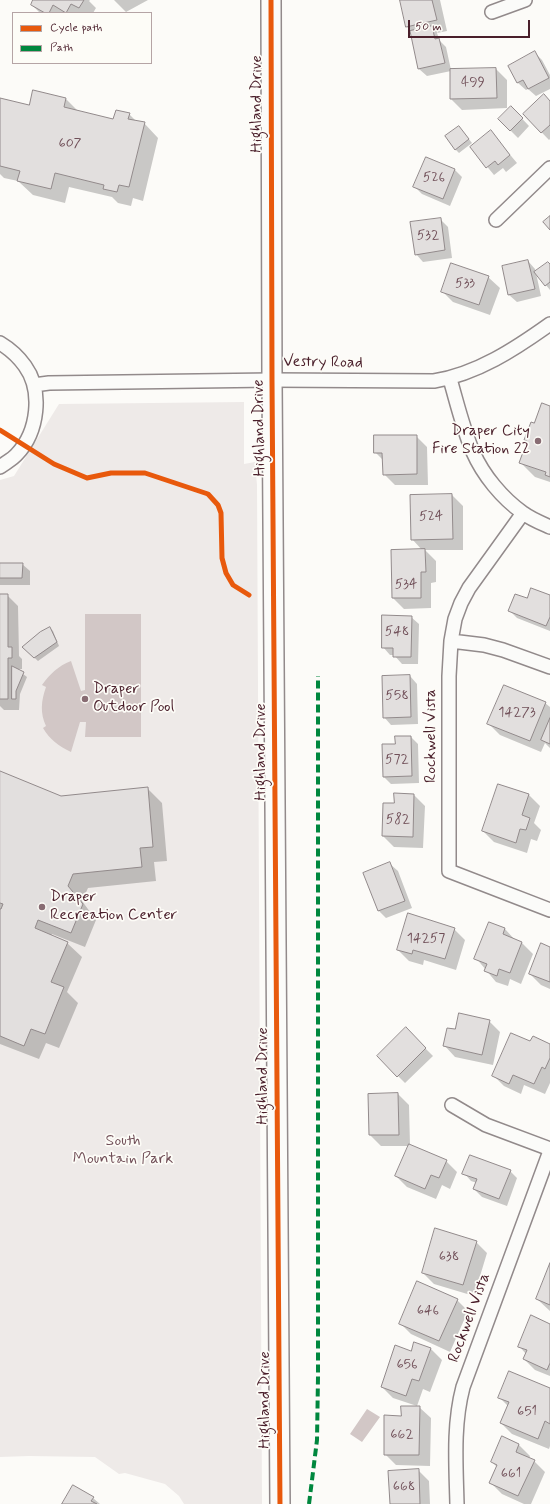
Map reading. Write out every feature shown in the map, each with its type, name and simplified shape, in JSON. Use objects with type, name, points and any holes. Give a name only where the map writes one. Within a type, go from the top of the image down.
[{"type":"main road","name":"Highland Drive","points":[[271,0],[272,380],[280,1504]]},
{"type":"street","points":[[492,12],[525,0]]},
{"type":"street","points":[[496,220],[550,168]]},
{"type":"street","name":"Vestry Road","points":[[34,386],[49,384],[272,380],[434,381],[469,373],[485,365],[550,324]]},
{"type":"street","points":[[0,343],[12,351],[25,367],[34,386],[36,410],[30,434],[17,454],[0,467]]},
{"type":"street","points":[[450,378],[466,433],[473,452],[483,470],[495,486],[523,513],[550,527]]},
{"type":"street","name":"Rockwell Vista","points":[[523,513],[469,588],[454,619],[449,676],[449,872],[550,910]]},
{"type":"street","points":[[451,641],[484,645],[503,650],[550,668]]},
{"type":"street","points":[[452,1105],[486,1125],[550,1150]]},
{"type":"street","name":"Rockwell Vista","points":[[457,1504],[455,1435],[459,1403],[463,1387],[550,1150]]},
{"type":"green space","name":"South Mountain Park","points":[[244,402],[244,464],[255,462],[257,485],[262,1504],[184,1504],[179,1496],[165,1484],[125,1473],[119,1474],[95,1457],[0,1457],[0,480],[14,476],[59,404]]},
{"type":"shaded area","points":[[85,614],[141,614],[141,737],[85,737],[86,722],[80,722],[71,752],[55,742],[43,728],[46,726],[42,707],[46,687],[42,685],[48,677],[62,665],[71,661],[81,691],[85,690]]},
{"type":"shaded area","points":[[367,1409],[380,1417],[362,1442],[350,1434]]},
{"type":"building","points":[[33,0],[84,0],[79,8],[71,4],[67,12],[53,5],[50,12],[43,12],[31,5]]},
{"type":"building","points":[[400,0],[432,0],[437,20],[406,27]]},
{"type":"building","points":[[432,26],[435,39],[439,38],[445,63],[418,69],[410,31]]},
{"type":"building","points":[[535,51],[549,78],[528,89],[523,80],[517,83],[508,66]]},
{"type":"building","points":[[496,68],[497,98],[450,99],[450,69]]},
{"type":"building","points":[[33,90],[66,98],[64,107],[113,119],[116,110],[130,113],[128,119],[145,122],[129,187],[119,185],[117,192],[103,189],[104,185],[55,173],[51,189],[17,181],[20,171],[0,166],[0,98],[29,105]]},
{"type":"building","points":[[544,94],[550,101],[550,125],[541,133],[523,114]]},
{"type":"building","points":[[511,106],[523,118],[510,131],[498,119]]},
{"type":"building","points":[[459,126],[469,139],[455,150],[445,136]]},
{"type":"building","points":[[491,130],[510,155],[498,165],[495,161],[486,168],[470,147]]},
{"type":"building","points":[[426,157],[455,169],[443,199],[413,187]]},
{"type":"building","points":[[550,216],[550,230],[543,222]]},
{"type":"building","points":[[441,218],[445,250],[415,255],[410,222]]},
{"type":"building","points":[[528,260],[535,289],[508,295],[502,266]]},
{"type":"building","points":[[548,262],[550,264],[550,282],[545,286],[534,272]]},
{"type":"building","points":[[451,263],[489,276],[479,305],[441,292]]},
{"type":"building","name":"Draper City Fire Station 22","points":[[542,403],[550,406],[550,477],[545,475],[546,472],[519,463],[527,441],[524,440],[531,422],[534,423]]},
{"type":"building","points":[[374,435],[417,435],[417,474],[383,475],[382,453],[374,453]]},
{"type":"building","points":[[452,494],[453,539],[411,540],[410,495]]},
{"type":"building","points":[[425,549],[426,572],[421,572],[421,598],[392,598],[391,550]]},
{"type":"building","points":[[0,563],[23,563],[22,578],[0,578]]},
{"type":"building","points":[[531,588],[550,595],[550,617],[546,626],[508,611],[515,594],[527,598]]},
{"type":"building","points":[[0,594],[8,594],[8,647],[12,647],[12,658],[8,658],[8,699],[0,699]]},
{"type":"building","points":[[382,615],[412,616],[411,657],[393,657],[393,648],[382,648]]},
{"type":"building","points":[[50,627],[57,642],[34,658],[22,647],[40,632]]},
{"type":"building","points":[[12,666],[24,672],[16,691],[16,699],[12,699]]},
{"type":"building","points":[[410,675],[411,717],[383,718],[382,676]]},
{"type":"building","points":[[504,685],[546,702],[530,741],[487,724]]},
{"type":"building","points":[[550,718],[550,744],[541,740]]},
{"type":"building","points":[[395,736],[411,736],[412,776],[383,777],[382,744],[395,744]]},
{"type":"building","name":"Draper Recreation Center","points":[[0,771],[61,796],[148,787],[153,847],[140,848],[142,867],[73,874],[68,886],[83,904],[71,933],[38,920],[35,928],[68,942],[51,982],[64,987],[45,1034],[31,1029],[24,1046],[0,1036],[0,909],[3,904],[0,903]]},
{"type":"building","points":[[498,784],[529,794],[522,815],[530,818],[526,830],[520,829],[516,843],[482,831]]},
{"type":"building","points":[[394,793],[414,794],[413,837],[382,836],[383,803],[394,803]]},
{"type":"building","points":[[390,862],[405,901],[378,911],[363,873]]},
{"type":"building","points":[[408,913],[455,928],[445,959],[413,950],[412,954],[397,950]]},
{"type":"building","points":[[489,922],[505,928],[503,934],[522,942],[510,973],[499,969],[497,976],[484,971],[487,964],[474,959]]},
{"type":"building","points":[[541,943],[550,947],[550,982],[529,974]]},
{"type":"building","points":[[459,1013],[490,1020],[482,1055],[443,1046],[447,1028],[455,1029]]},
{"type":"building","points":[[406,1027],[426,1048],[397,1077],[377,1056]]},
{"type":"building","points":[[511,1033],[530,1041],[533,1036],[550,1044],[550,1058],[545,1069],[542,1067],[534,1084],[513,1075],[509,1084],[492,1076]]},
{"type":"building","points":[[398,1093],[399,1135],[369,1135],[368,1094]]},
{"type":"building","points":[[409,1144],[447,1160],[439,1178],[431,1175],[425,1189],[395,1176]]},
{"type":"building","points":[[470,1155],[511,1170],[499,1199],[473,1189],[477,1179],[462,1174]]},
{"type":"building","points":[[435,1228],[477,1241],[463,1285],[422,1273]]},
{"type":"building","points":[[550,1263],[550,1305],[536,1299]]},
{"type":"building","points":[[417,1281],[458,1299],[439,1341],[399,1324]]},
{"type":"building","points":[[531,1315],[550,1324],[550,1363],[547,1370],[523,1359],[527,1350],[518,1347]]},
{"type":"building","points":[[414,1342],[431,1348],[419,1381],[412,1379],[406,1396],[381,1387],[395,1345],[411,1351]]},
{"type":"building","points":[[509,1371],[550,1388],[550,1424],[545,1421],[538,1439],[500,1423],[509,1402],[498,1398]]},
{"type":"building","points":[[401,1406],[420,1406],[419,1455],[384,1455],[384,1415],[401,1416]]},
{"type":"building","points":[[502,1436],[519,1444],[516,1452],[535,1460],[518,1496],[489,1483],[497,1465],[491,1462]]},
{"type":"building","points":[[419,1469],[420,1504],[390,1504],[388,1471]]},
{"type":"building","points":[[73,1485],[94,1497],[91,1501],[97,1504],[62,1504]]},
{"type":"marked path","points":[[309,1504],[317,1440],[318,1377],[318,676]]},
{"type":"cycle path","points":[[271,0],[272,380],[280,1504]]},
{"type":"cycle path","points":[[0,430],[54,464],[87,478],[111,473],[145,473],[208,494],[218,505],[221,513],[222,558],[226,573],[233,585],[249,595]]},
{"type":"place","name":"Draper City Fire Station 22","points":[[538,441]]},
{"type":"place","name":"Draper Outdoor Pool","points":[[85,699]]},
{"type":"place","name":"Draper Recreation Center","points":[[42,907]]}]
